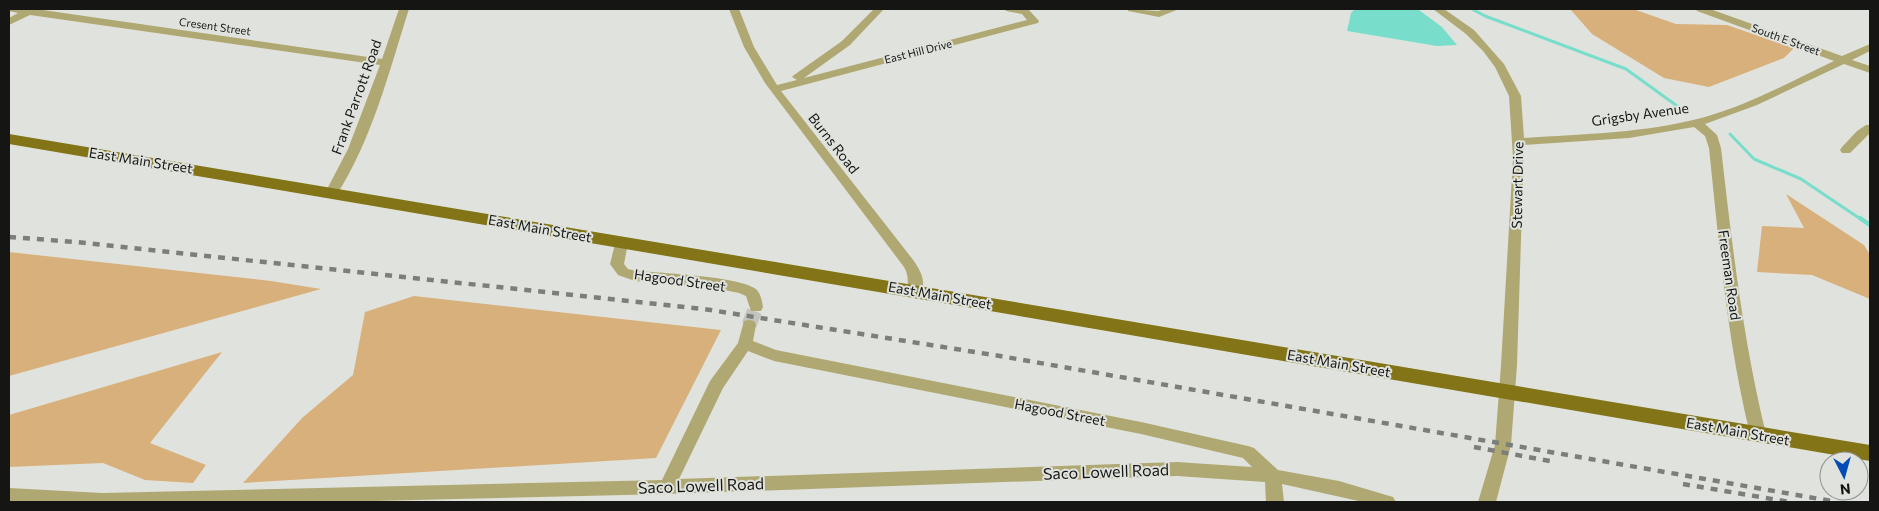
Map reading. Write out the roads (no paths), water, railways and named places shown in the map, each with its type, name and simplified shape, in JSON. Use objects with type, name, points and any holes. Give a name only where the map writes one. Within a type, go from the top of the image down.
[{"type":"main road","name":"East Main Street","points":[[9,139],[1870,453]]},
{"type":"street","name":"Cresent Street","points":[[11,9],[32,10],[386,63]]},
{"type":"street","name":"Frank Parrott Road","points":[[331,193],[345,169],[386,63],[404,9]]},
{"type":"street","name":"Burns Road","points":[[734,9],[745,42],[775,89],[804,130],[909,264],[916,276],[915,291]]},
{"type":"street","points":[[775,89],[800,76],[846,43],[879,9]]},
{"type":"street","name":"East Hill Drive","points":[[775,89],[1034,21],[1025,12],[1010,9]]},
{"type":"street","points":[[1132,9],[1159,14],[1174,9]]},
{"type":"street","name":"Stewart Drive","points":[[1438,9],[1470,32],[1487,48],[1500,66],[1515,96],[1519,142],[1515,269],[1507,391],[1503,445],[1487,502]]},
{"type":"street","name":"South E Street","points":[[1701,9],[1870,70]]},
{"type":"street","points":[[9,22],[32,10]]},
{"type":"street","name":"Grigsby Avenue","points":[[1519,142],[1638,132],[1696,122],[1736,110],[1870,47]]},
{"type":"street","name":"Freeman Road","points":[[1696,122],[1711,135],[1715,148],[1737,324],[1751,408],[1758,434]]},
{"type":"street","points":[[1846,150],[1861,134],[1870,128]]},
{"type":"street","name":"Hagood Street","points":[[621,243],[617,264],[623,272],[635,276],[714,283],[750,292],[755,297],[756,307]]},
{"type":"street","points":[[667,487],[716,385],[745,344],[749,325]]},
{"type":"street","name":"Hagood Street","points":[[745,344],[774,355],[1141,428],[1248,453],[1273,476]]},
{"type":"street","name":"Saco Lowell Road","points":[[9,495],[102,500],[667,487],[1177,469],[1273,476]]},
{"type":"street","points":[[1275,502],[1273,476],[1324,485],[1387,502]]},
{"type":"water","points":[[1355,9],[1419,10],[1442,27],[1457,45],[1437,46],[1347,31],[1351,13]]},
{"type":"waterway","points":[[1472,9],[1485,16],[1626,69],[1684,111]]},
{"type":"waterway","points":[[1730,134],[1754,159],[1801,179],[1862,220]]},
{"type":"waterway","points":[[1860,218],[1870,225]]},
{"type":"tunnel","points":[[749,325],[756,307]]},
{"type":"railway","points":[[9,237],[76,242],[704,309],[1000,356],[1837,502]]},
{"type":"railway","points":[[1474,447],[1555,462]]},
{"type":"railway","points":[[1683,484],[1790,502]]}]
